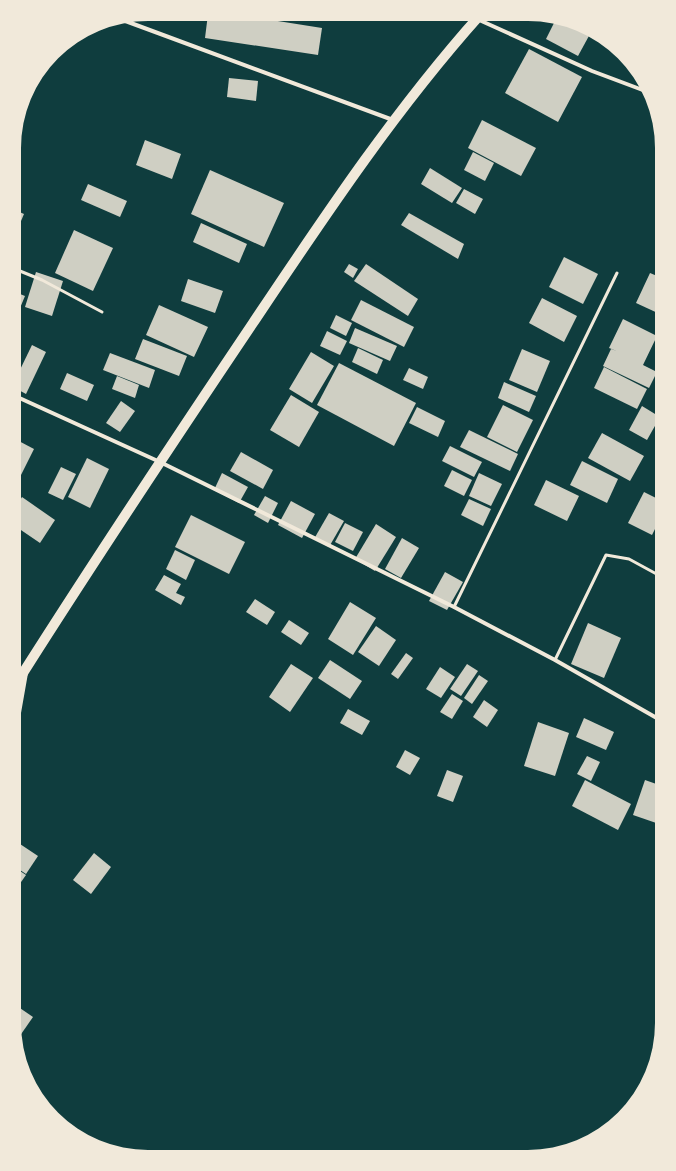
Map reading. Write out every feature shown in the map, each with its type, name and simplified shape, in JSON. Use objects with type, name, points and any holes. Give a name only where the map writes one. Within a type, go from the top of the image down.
[{"type":"main road","points":[[21,684],[23,673],[160,462],[299,254],[393,120],[475,21]]},
{"type":"street","points":[[486,21],[592,71],[640,89]]},
{"type":"street","points":[[127,23],[393,120]]},
{"type":"street","points":[[21,399],[160,462],[454,607],[555,660],[655,717]]},
{"type":"lane","points":[[21,271],[42,280],[102,312]]},
{"type":"lane","points":[[454,607],[617,273]]},
{"type":"lane","points":[[555,660],[606,555],[629,559],[655,573]]},
{"type":"building","points":[[207,21],[278,21],[322,28],[318,55],[205,38]]},
{"type":"building","points":[[554,24],[561,25],[589,36],[578,56],[546,39]]},
{"type":"building","points":[[529,49],[582,77],[558,122],[505,93]]},
{"type":"building","points":[[229,78],[258,81],[256,101],[227,97]]},
{"type":"building","points":[[482,120],[536,148],[521,176],[468,148]]},
{"type":"building","points":[[145,140],[181,154],[172,179],[136,165]]},
{"type":"building","points":[[473,152],[494,163],[485,181],[464,170]]},
{"type":"building","points":[[430,168],[462,188],[452,203],[421,184]]},
{"type":"building","points":[[210,170],[284,203],[264,247],[191,214]]},
{"type":"building","points":[[88,184],[127,201],[120,217],[81,200]]},
{"type":"building","points":[[464,189],[483,199],[475,214],[456,203]]},
{"type":"building","points":[[21,213],[24,214],[21,221]]},
{"type":"building","points":[[409,213],[464,244],[458,259],[401,225]]},
{"type":"building","points":[[201,223],[247,244],[239,263],[193,242]]},
{"type":"building","points":[[74,230],[113,248],[93,291],[55,273]]},
{"type":"building","points":[[564,257],[598,274],[583,304],[549,287]]},
{"type":"building","points":[[349,264],[358,269],[353,278],[344,272]]},
{"type":"building","points":[[366,264],[418,299],[408,316],[354,281]]},
{"type":"building","points":[[36,272],[63,281],[52,316],[25,307]]},
{"type":"building","points":[[650,273],[655,275],[655,312],[636,303]]},
{"type":"building","points":[[188,279],[223,291],[215,313],[181,301]]},
{"type":"building","points":[[21,294],[25,296],[21,306]]},
{"type":"building","points":[[542,298],[577,316],[564,342],[529,323]]},
{"type":"building","points":[[361,300],[414,327],[404,347],[351,320]]},
{"type":"building","points":[[159,305],[208,327],[194,357],[146,335]]},
{"type":"building","points":[[336,315],[352,323],[346,336],[330,328]]},
{"type":"building","points":[[623,319],[655,335],[655,340],[643,365],[655,371],[655,376],[649,388],[603,366],[611,349],[617,351],[609,348]]},
{"type":"building","points":[[355,328],[397,346],[390,361],[349,343]]},
{"type":"building","points":[[327,331],[347,341],[340,355],[320,346]]},
{"type":"building","points":[[143,339],[187,356],[179,376],[135,359]]},
{"type":"building","points":[[32,345],[46,352],[26,394],[21,391],[21,368]]},
{"type":"building","points":[[358,348],[383,360],[377,374],[352,362]]},
{"type":"building","points":[[522,349],[550,361],[537,392],[509,380]]},
{"type":"building","points":[[311,352],[334,366],[312,403],[289,389]]},
{"type":"building","points":[[110,353],[155,370],[149,388],[103,370]]},
{"type":"building","points":[[339,363],[416,403],[394,446],[317,405]]},
{"type":"building","points":[[604,367],[647,389],[637,409],[594,388]]},
{"type":"building","points":[[409,368],[428,377],[423,389],[403,380]]},
{"type":"building","points":[[67,373],[94,385],[87,401],[60,389]]},
{"type":"building","points":[[117,376],[139,385],[135,398],[112,389]]},
{"type":"building","points":[[504,382],[536,396],[529,412],[498,398]]},
{"type":"building","points":[[291,395],[319,412],[299,447],[270,430]]},
{"type":"building","points":[[121,401],[135,411],[120,432],[106,423]]},
{"type":"building","points":[[503,405],[533,420],[517,452],[487,437]]},
{"type":"building","points":[[642,406],[655,414],[655,426],[647,440],[629,430]]},
{"type":"building","points":[[417,407],[445,421],[438,437],[409,423]]},
{"type":"building","points":[[469,430],[518,454],[510,471],[460,447]]},
{"type":"building","points":[[602,433],[644,456],[630,481],[588,458]]},
{"type":"building","points":[[21,442],[34,449],[21,475]]},
{"type":"building","points":[[450,446],[482,462],[474,477],[442,461]]},
{"type":"building","points":[[241,452],[273,470],[263,489],[230,471]]},
{"type":"building","points":[[87,458],[109,469],[90,508],[68,497]]},
{"type":"building","points":[[582,461],[618,479],[607,503],[570,485]]},
{"type":"building","points":[[61,467],[76,474],[63,500],[48,493]]},
{"type":"building","points":[[452,470],[472,480],[464,496],[444,486]]},
{"type":"building","points":[[222,473],[248,487],[239,503],[214,490]]},
{"type":"building","points":[[479,473],[502,484],[491,506],[469,496]]},
{"type":"building","points":[[546,480],[579,496],[567,521],[534,505]]},
{"type":"building","points":[[644,492],[655,498],[655,529],[652,535],[628,523]]},
{"type":"building","points":[[265,496],[278,503],[268,523],[254,515]]},
{"type":"building","points":[[22,497],[55,520],[40,543],[21,530]]},
{"type":"building","points":[[469,499],[491,509],[483,526],[461,515]]},
{"type":"building","points":[[291,501],[315,514],[302,538],[278,525]]},
{"type":"building","points":[[329,513],[344,521],[329,547],[314,539]]},
{"type":"building","points":[[191,515],[245,542],[229,574],[175,547]]},
{"type":"building","points":[[345,523],[363,532],[353,551],[335,542]]},
{"type":"building","points":[[376,524],[396,537],[375,571],[355,559]]},
{"type":"building","points":[[402,538],[419,548],[401,578],[385,569]]},
{"type":"building","points":[[175,550],[195,560],[186,580],[166,569]]},
{"type":"building","points":[[445,572],[463,582],[447,610],[429,601]]},
{"type":"building","points":[[164,575],[181,584],[176,593],[185,597],[181,605],[155,590]]},
{"type":"building","points":[[255,599],[275,612],[267,625],[246,612]]},
{"type":"building","points":[[350,602],[376,618],[353,655],[328,639]]},
{"type":"building","points":[[289,620],[309,633],[301,645],[281,632]]},
{"type":"building","points":[[588,623],[621,638],[604,678],[571,664]]},
{"type":"building","points":[[376,626],[396,640],[379,666],[358,652]]},
{"type":"building","points":[[406,653],[413,658],[398,679],[391,674]]},
{"type":"building","points":[[330,660],[362,681],[350,699],[318,678]]},
{"type":"building","points":[[291,664],[313,678],[290,712],[269,697]]},
{"type":"building","points":[[467,664],[478,671],[461,696],[450,689]]},
{"type":"building","points":[[440,667],[455,677],[441,698],[426,689]]},
{"type":"building","points":[[479,675],[488,681],[472,704],[464,698]]},
{"type":"building","points":[[452,694],[463,701],[452,719],[440,712]]},
{"type":"building","points":[[484,700],[498,710],[487,727],[473,717]]},
{"type":"building","points":[[348,709],[370,721],[362,735],[340,723]]},
{"type":"building","points":[[584,718],[614,732],[606,750],[576,737]]},
{"type":"building","points":[[538,722],[569,733],[555,776],[524,766]]},
{"type":"building","points":[[405,750],[420,758],[410,775],[396,767]]},
{"type":"building","points":[[587,756],[600,762],[591,781],[577,774]]},
{"type":"building","points":[[447,770],[463,776],[453,802],[437,796]]},
{"type":"building","points":[[585,780],[631,804],[618,830],[572,806]]},
{"type":"building","points":[[645,780],[655,784],[655,823],[633,815]]},
{"type":"building","points":[[21,845],[38,856],[26,874],[21,871]]},
{"type":"building","points":[[94,853],[111,867],[91,894],[73,880]]},
{"type":"building","points":[[21,872],[26,875],[21,882]]},
{"type":"building","points":[[21,1009],[33,1017],[21,1034]]}]
